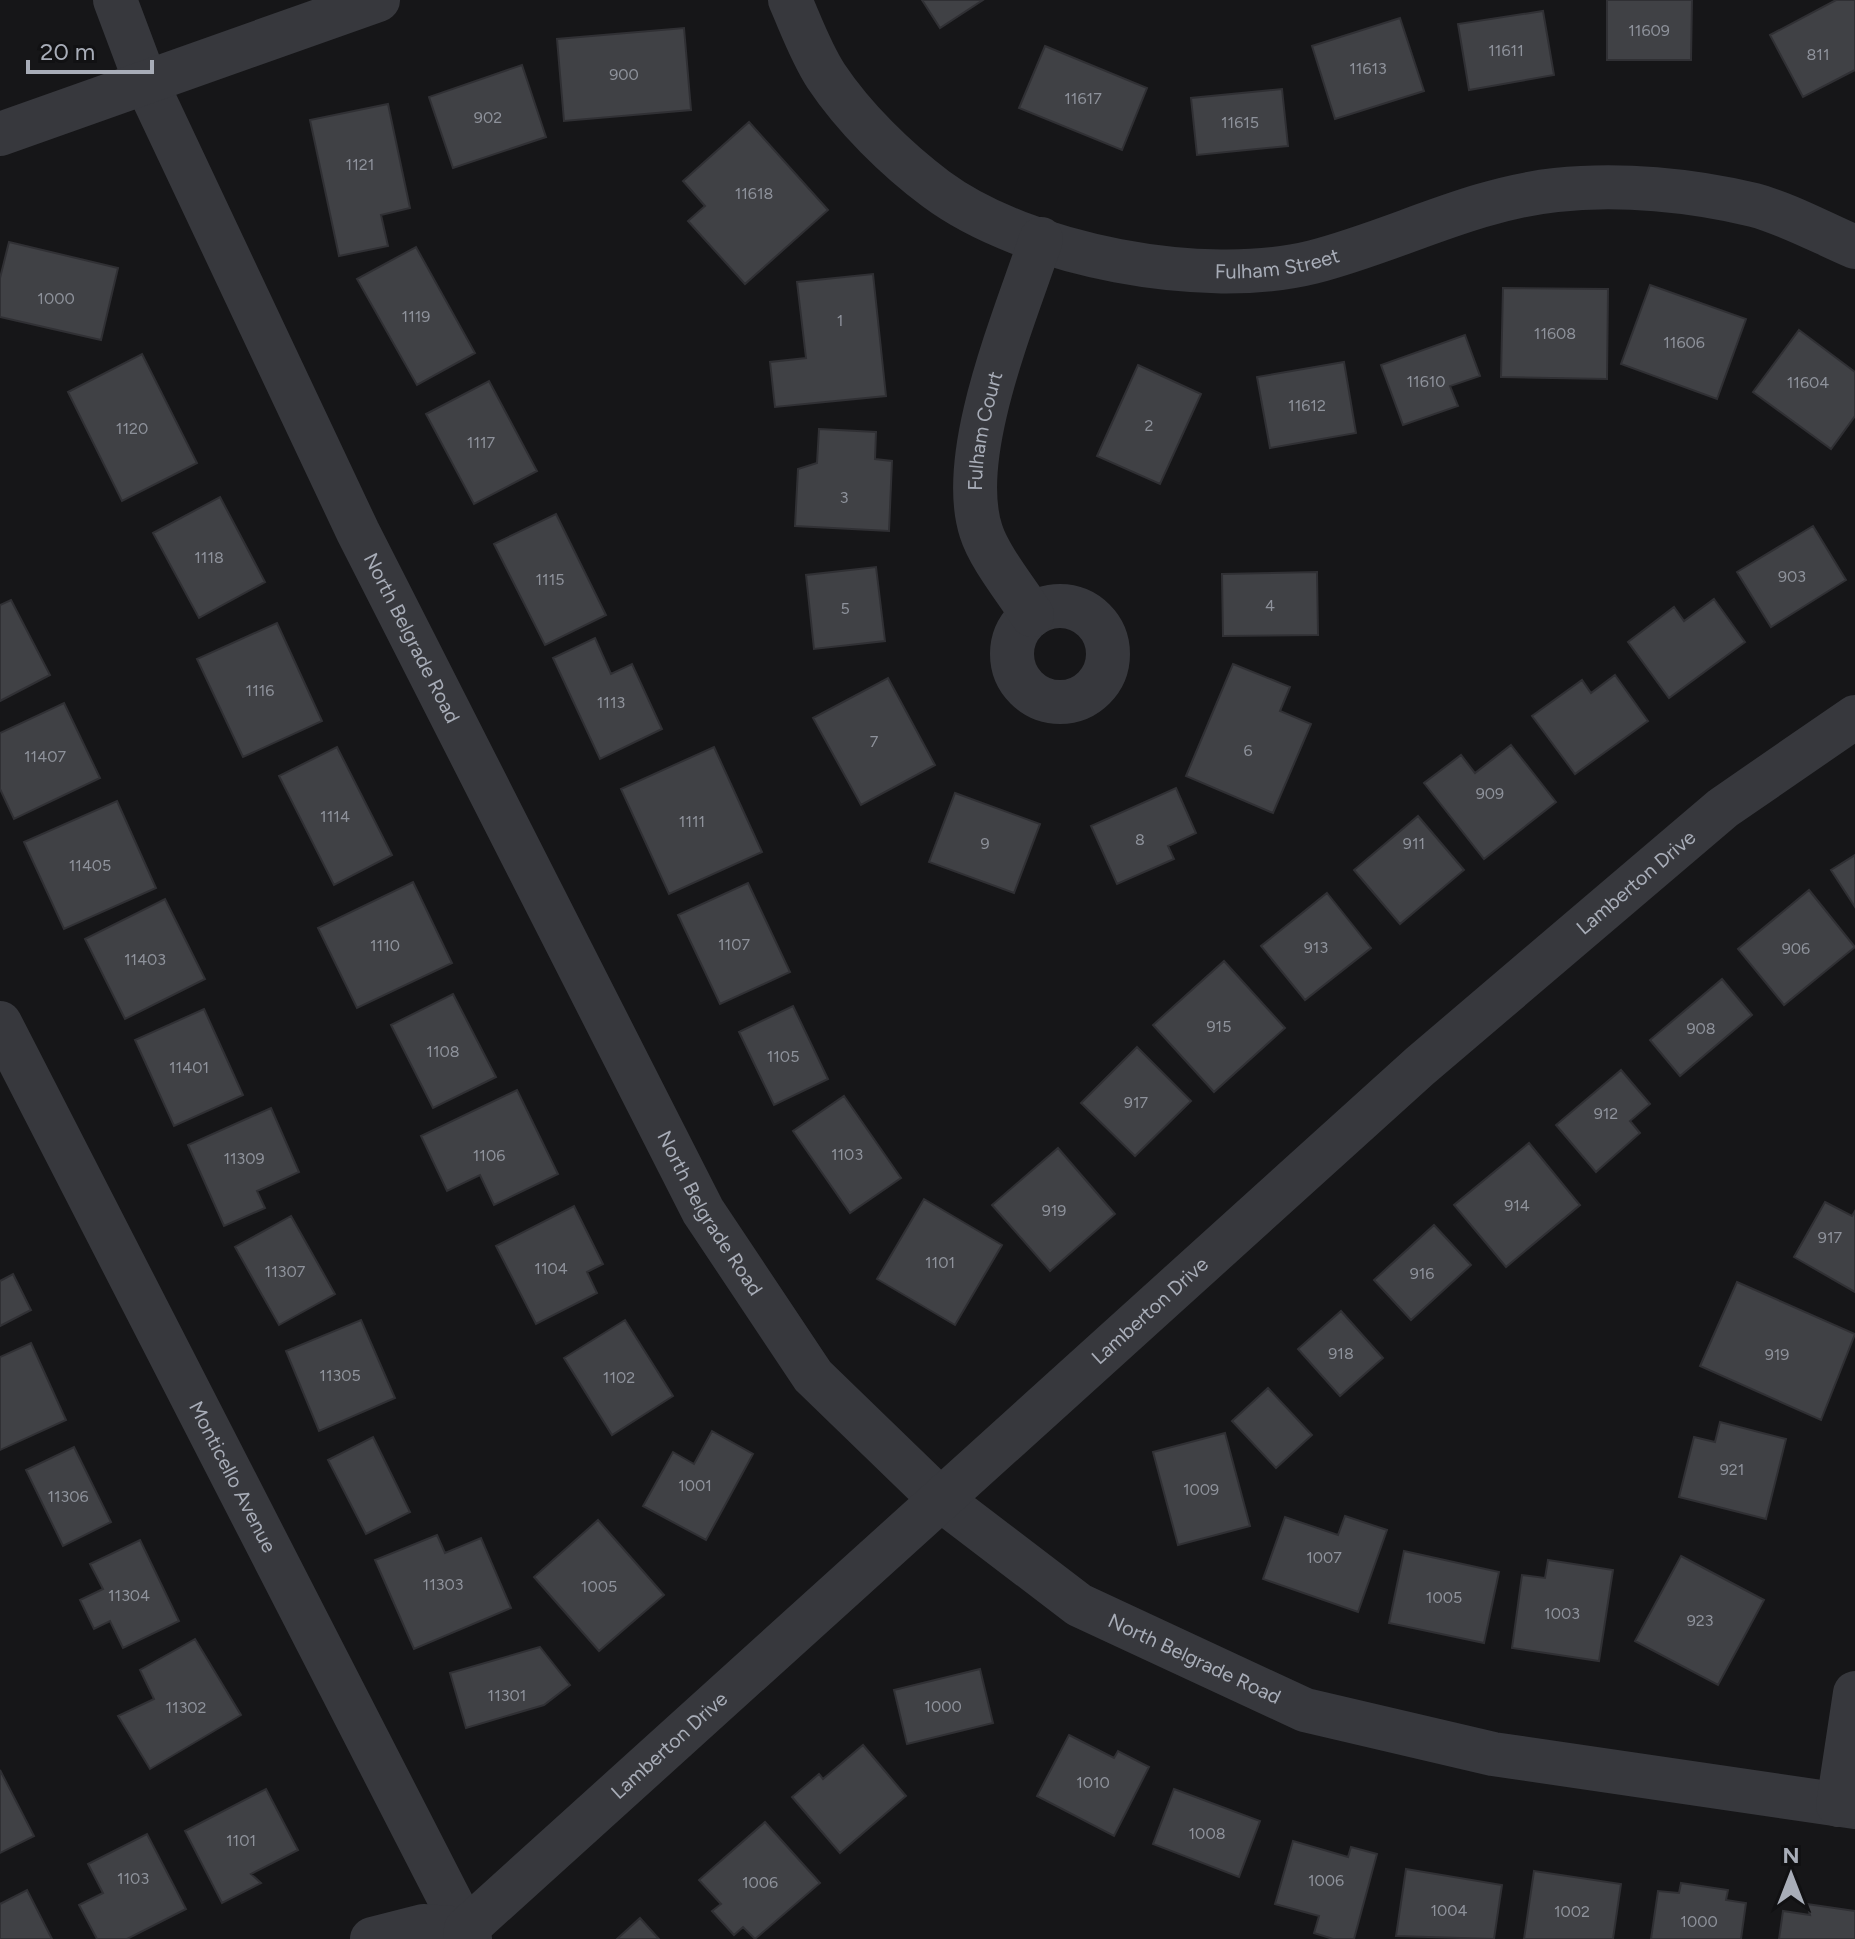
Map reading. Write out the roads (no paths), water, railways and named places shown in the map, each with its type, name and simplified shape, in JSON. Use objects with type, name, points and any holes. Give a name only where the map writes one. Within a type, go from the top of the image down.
[{"type":"street","name":"North Belgrade Road","points":[[115,0],[145,80],[358,532],[703,1211],[813,1376],[940,1499],[1079,1605],[1305,1710],[1493,1754],[1846,1806]]},
{"type":"street","points":[[0,134],[145,80],[378,0]]},
{"type":"street","name":"Fulham Street","points":[[790,0],[826,76],[877,137],[937,190],[987,217],[1041,239],[1157,268],[1231,272],[1312,262],[1470,208],[1556,190],[1654,189],[1756,206],[1855,247]]},
{"type":"street","name":"Fulham Court","points":[[1032,615],[981,532],[973,483],[993,383],[1041,239]]},
{"type":"street","name":"Lamberton Drive","points":[[467,1936],[940,1499],[1444,1045],[1723,808],[1855,717]]},
{"type":"street","name":"Monticello Avenue","points":[[0,1023],[467,1936]]},
{"type":"street","points":[[1846,1806],[1855,1693]]},
{"type":"street","points":[[372,1939],[423,1926],[467,1936]]}]
